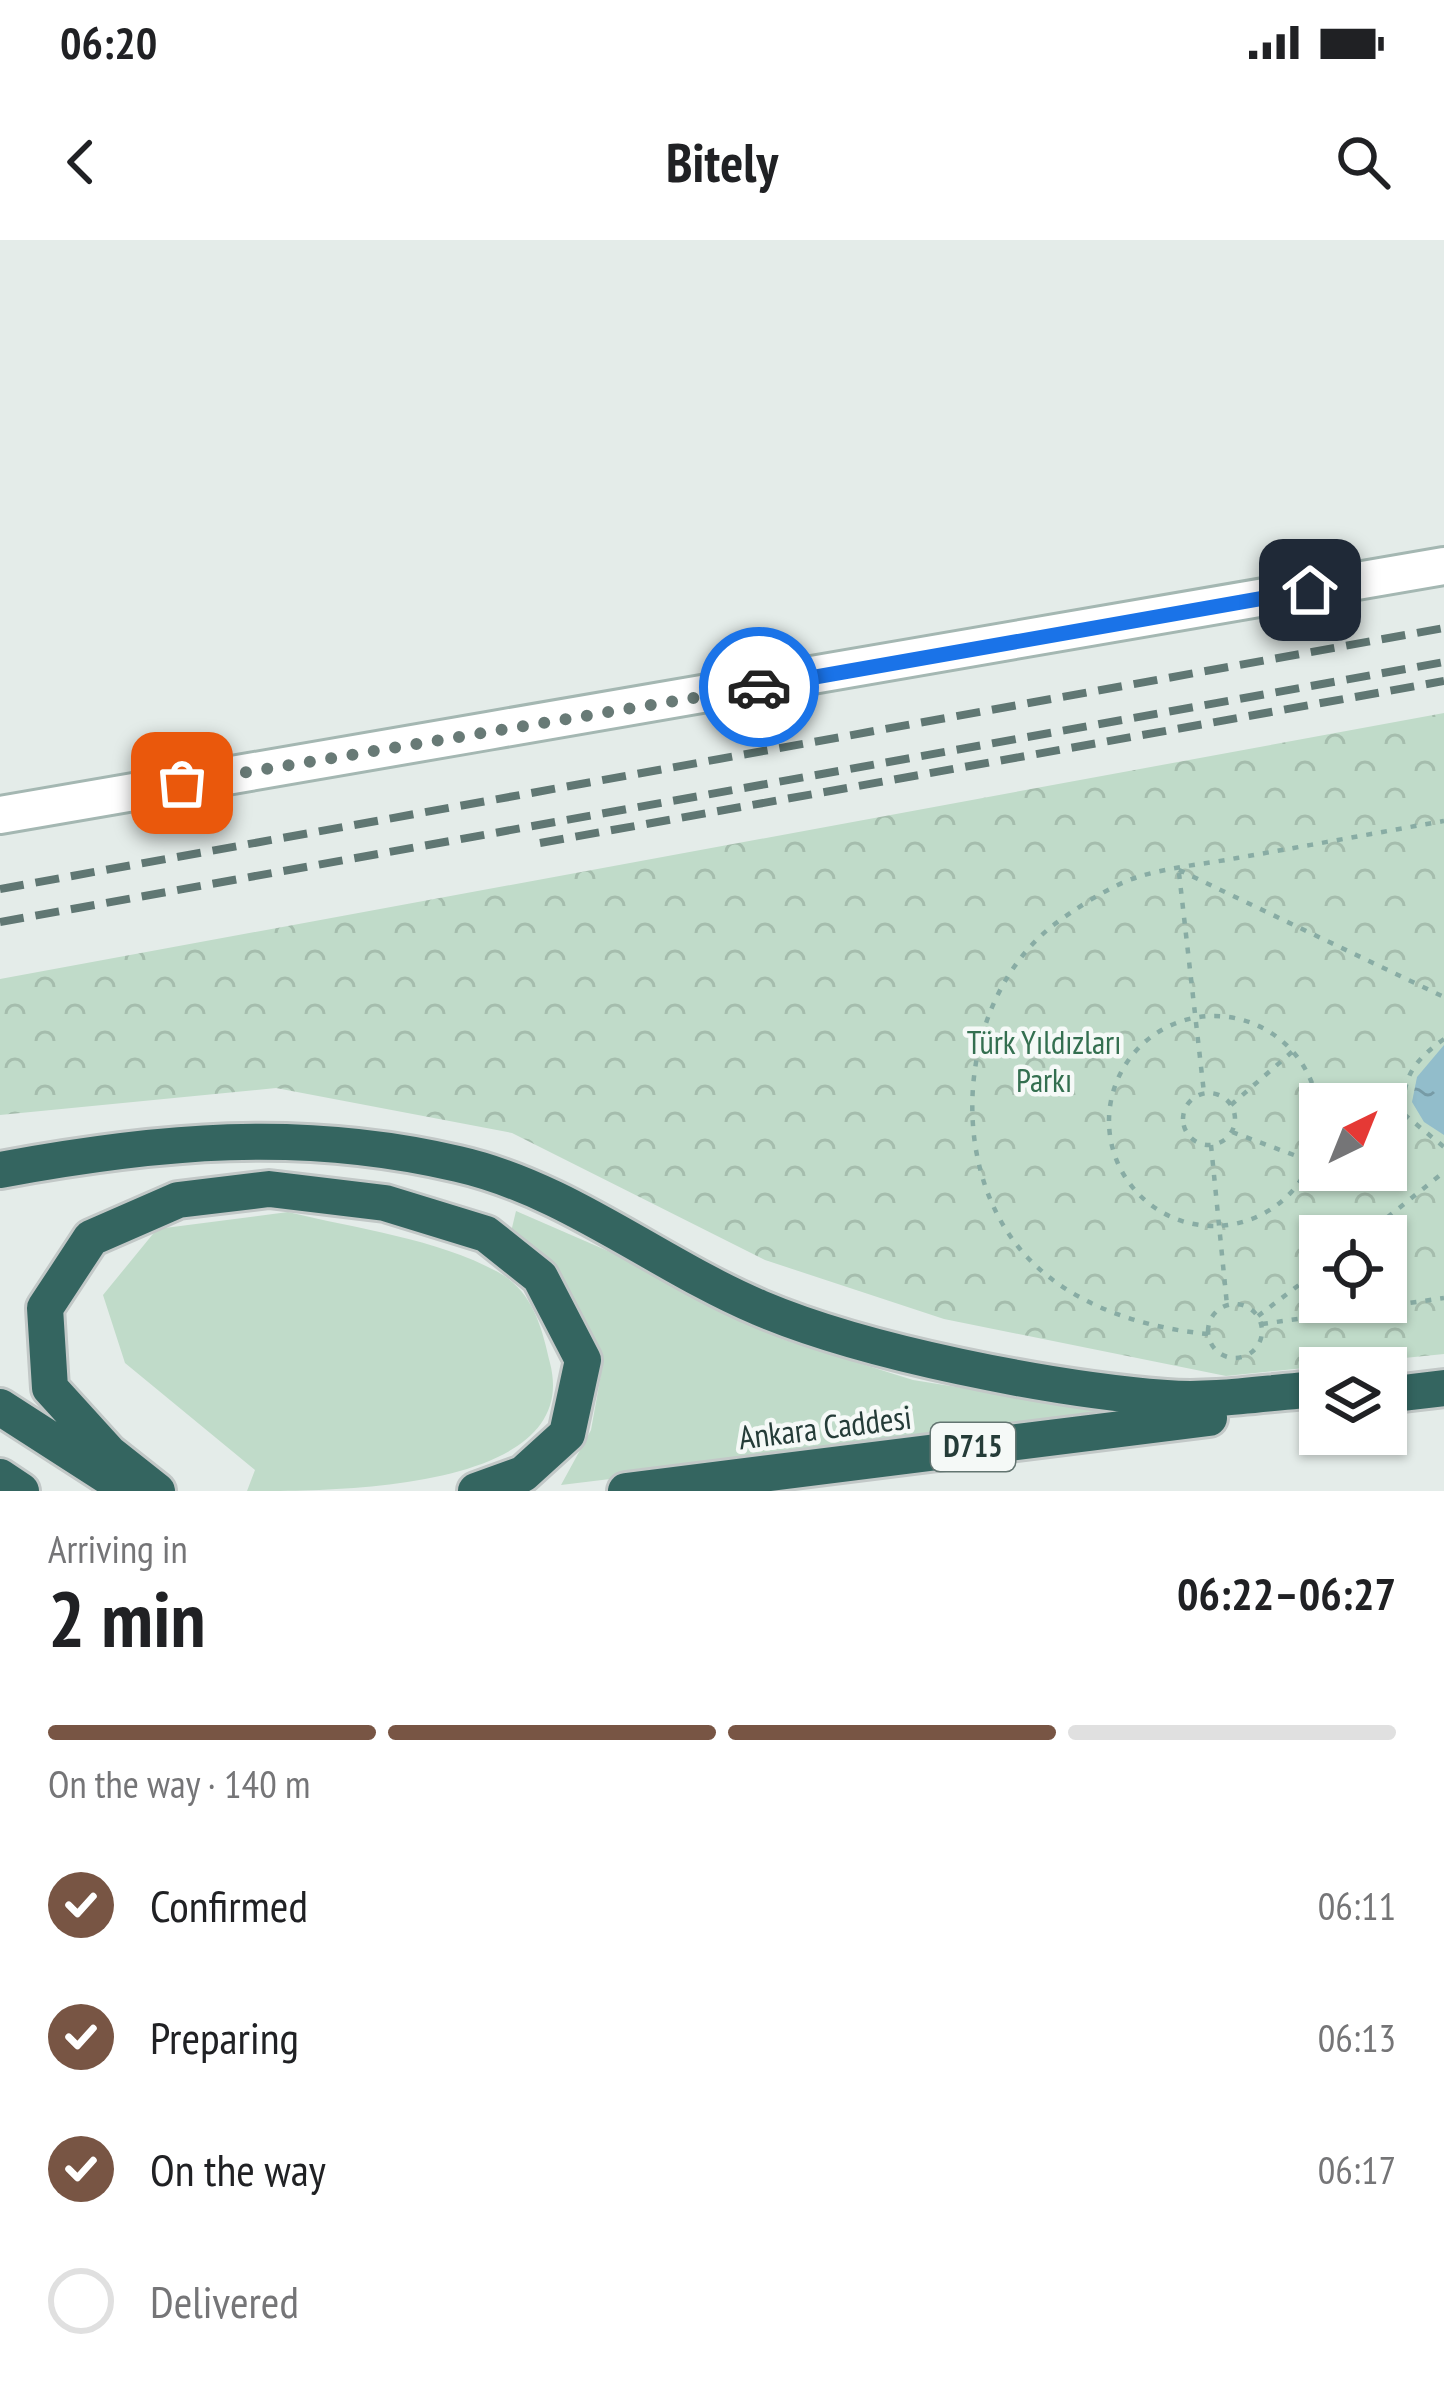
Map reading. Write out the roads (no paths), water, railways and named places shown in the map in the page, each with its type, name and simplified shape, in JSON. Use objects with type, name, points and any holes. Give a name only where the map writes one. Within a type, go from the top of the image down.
[{"type":"highway","points":[[0,1170],[100,1151],[288,1138],[461,1164],[593,1218],[760,1308],[874,1344],[1169,1399],[1299,1390]]},
{"type":"highway","points":[[131,1491],[94,1456],[50,1388],[46,1308],[91,1238],[178,1201],[269,1189],[385,1203],[487,1234],[540,1277],[583,1360],[567,1434],[523,1474],[476,1491]]},
{"type":"highway","points":[[1407,1385],[1444,1385]]},
{"type":"highway","points":[[1407,1391],[1444,1385]]},
{"type":"highway","name":"Ankara Caddesi","points":[[626,1491],[1299,1407]]},
{"type":"highway","points":[[0,1408],[157,1491]]},
{"type":"street","points":[[0,815],[343,752],[909,663],[1444,566]]},
{"type":"water","points":[[1444,1045],[1444,1135],[1424,1122],[1412,1102],[1417,1077]]},
{"type":"railway","points":[[0,889],[1444,628]]},
{"type":"railway","points":[[0,922],[1444,662]]},
{"type":"railway","points":[[540,843],[1444,681]]},
{"type":"park label","name":"Türk Yıldızları Parkı","points":[[1044,1061]]}]
